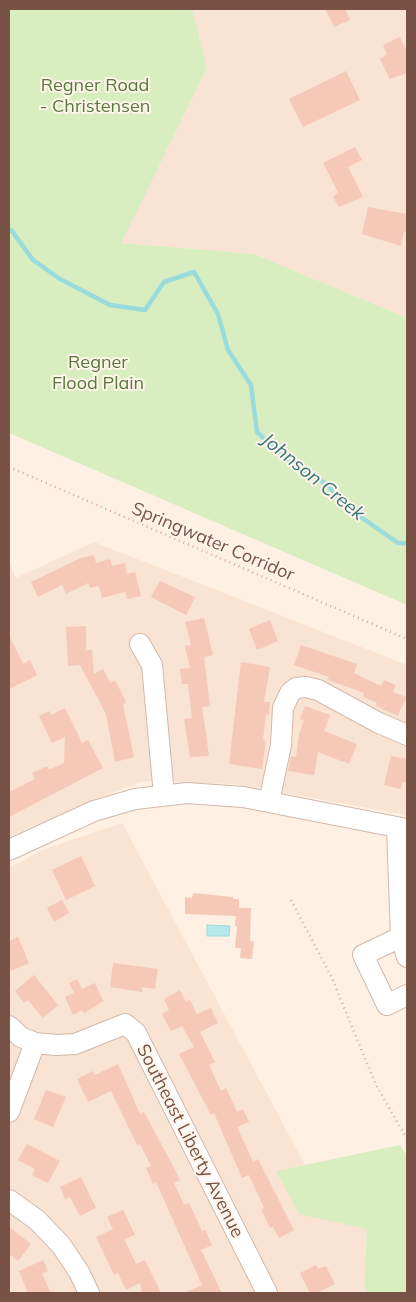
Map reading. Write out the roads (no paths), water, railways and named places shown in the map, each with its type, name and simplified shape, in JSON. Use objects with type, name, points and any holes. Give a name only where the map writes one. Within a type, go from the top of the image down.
[{"type":"street","points":[[140,644],[152,665],[164,794]]},
{"type":"street","points":[[269,802],[281,745],[283,708],[290,693],[296,688],[306,686],[318,690],[379,723],[407,734]]},
{"type":"street","points":[[9,850],[94,810],[164,794],[212,794],[269,802],[402,828],[401,937],[407,957]]},
{"type":"street","points":[[401,937],[363,955],[387,1005],[407,995]]},
{"type":"street","name":"Southeast Liberty Avenue","points":[[36,1044],[75,1044],[125,1024],[136,1032],[267,1293]]},
{"type":"street","points":[[9,1026],[22,1037],[36,1044],[9,1112]]},
{"type":"street","points":[[9,1200],[37,1220],[60,1245],[79,1272],[88,1293]]},
{"type":"water","points":[[207,925],[230,926],[229,936],[207,936]]},
{"type":"waterway","name":"Johnson Creek","points":[[9,230],[12,231],[33,260],[60,279],[110,305],[145,310],[164,282],[194,272],[218,314],[228,350],[251,385],[257,432],[292,464],[328,485],[341,503],[398,543],[407,543]]},
{"type":"park label","name":"Regner Road - Christensen","points":[[95,96]]},
{"type":"park label","name":"Regner Flood Plain","points":[[98,373]]}]
